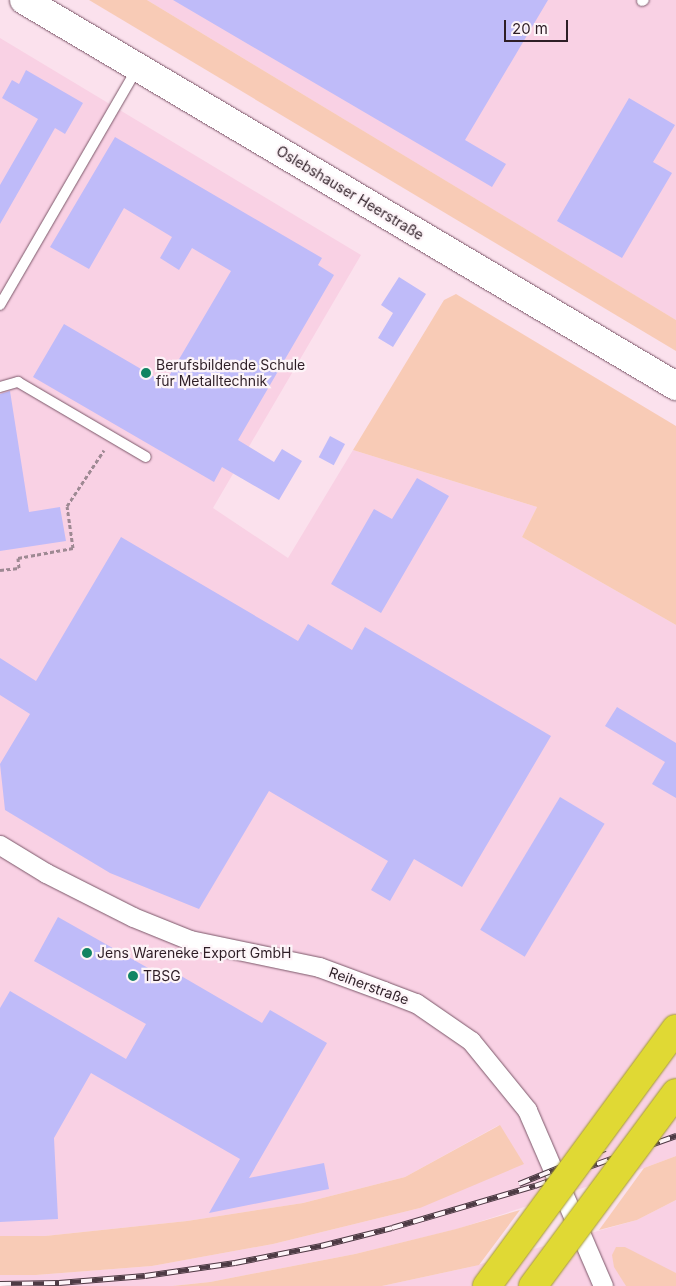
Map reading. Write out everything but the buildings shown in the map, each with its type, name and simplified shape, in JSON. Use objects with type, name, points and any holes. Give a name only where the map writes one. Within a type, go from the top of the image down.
[{"type":"highway","points":[[486,1286],[676,1029]]},
{"type":"highway","points":[[533,1286],[676,1093]]},
{"type":"main road","name":"Oslebshauser Heerstraße","points":[[24,0],[676,386]]},
{"type":"street","name":"Reiherstraße","points":[[0,846],[46,873],[133,917],[190,940],[319,967],[416,1003],[471,1041],[527,1110],[603,1286]]},
{"type":"lane","points":[[0,305],[138,68]]},
{"type":"lane","points":[[0,386],[18,382],[146,457]]},
{"type":"path","points":[[0,570],[19,568],[18,558],[73,548],[67,506],[112,437]]},
{"type":"shaded area","points":[[89,0],[147,0],[676,320],[676,351]]},
{"type":"shaded area","points":[[147,0],[676,0],[676,320],[651,305]]},
{"type":"shaded area","points":[[0,38],[361,255],[213,508],[288,558],[353,450],[537,507],[522,537],[676,625],[676,1156],[457,1229],[355,1254],[210,1282],[172,1286],[0,1286],[0,1275],[36,1275],[152,1266],[273,1244],[420,1208],[499,1125],[405,1177],[303,1203],[187,1221],[45,1236],[0,1236]]},
{"type":"shaded area","points":[[456,294],[676,426],[676,625],[522,537],[537,507],[353,450],[444,300]]},
{"type":"shaded area","points":[[500,1125],[524,1164],[420,1208],[273,1244],[152,1266],[36,1275],[0,1275],[0,1236],[45,1236],[187,1221],[303,1203],[405,1177]]},
{"type":"shaded area","points":[[676,1156],[676,1200],[637,1220],[599,1230],[644,1168]]},
{"type":"shaded area","points":[[676,1200],[676,1286],[382,1286],[470,1267],[637,1220]]},
{"type":"shaded area","points":[[520,1210],[479,1265],[470,1267],[382,1286],[172,1286],[210,1282],[355,1254],[456,1229]]},
{"type":"shaded area","points":[[616,1247],[625,1247],[676,1273],[676,1286],[626,1286],[614,1267],[612,1255]]},
{"type":"railway","points":[[0,1284],[59,1283],[145,1276],[235,1263],[321,1246],[392,1228],[535,1186],[676,1136]]},
{"type":"railway","points":[[519,1184],[605,1149]]},
{"type":"place","name":"Berufsbildende Schule für Metalltechnik","points":[[146,373]]},
{"type":"place","name":"Jens Wareneke Export GmbH","points":[[87,953]]},
{"type":"place","name":"TBSG","points":[[133,976]]}]
